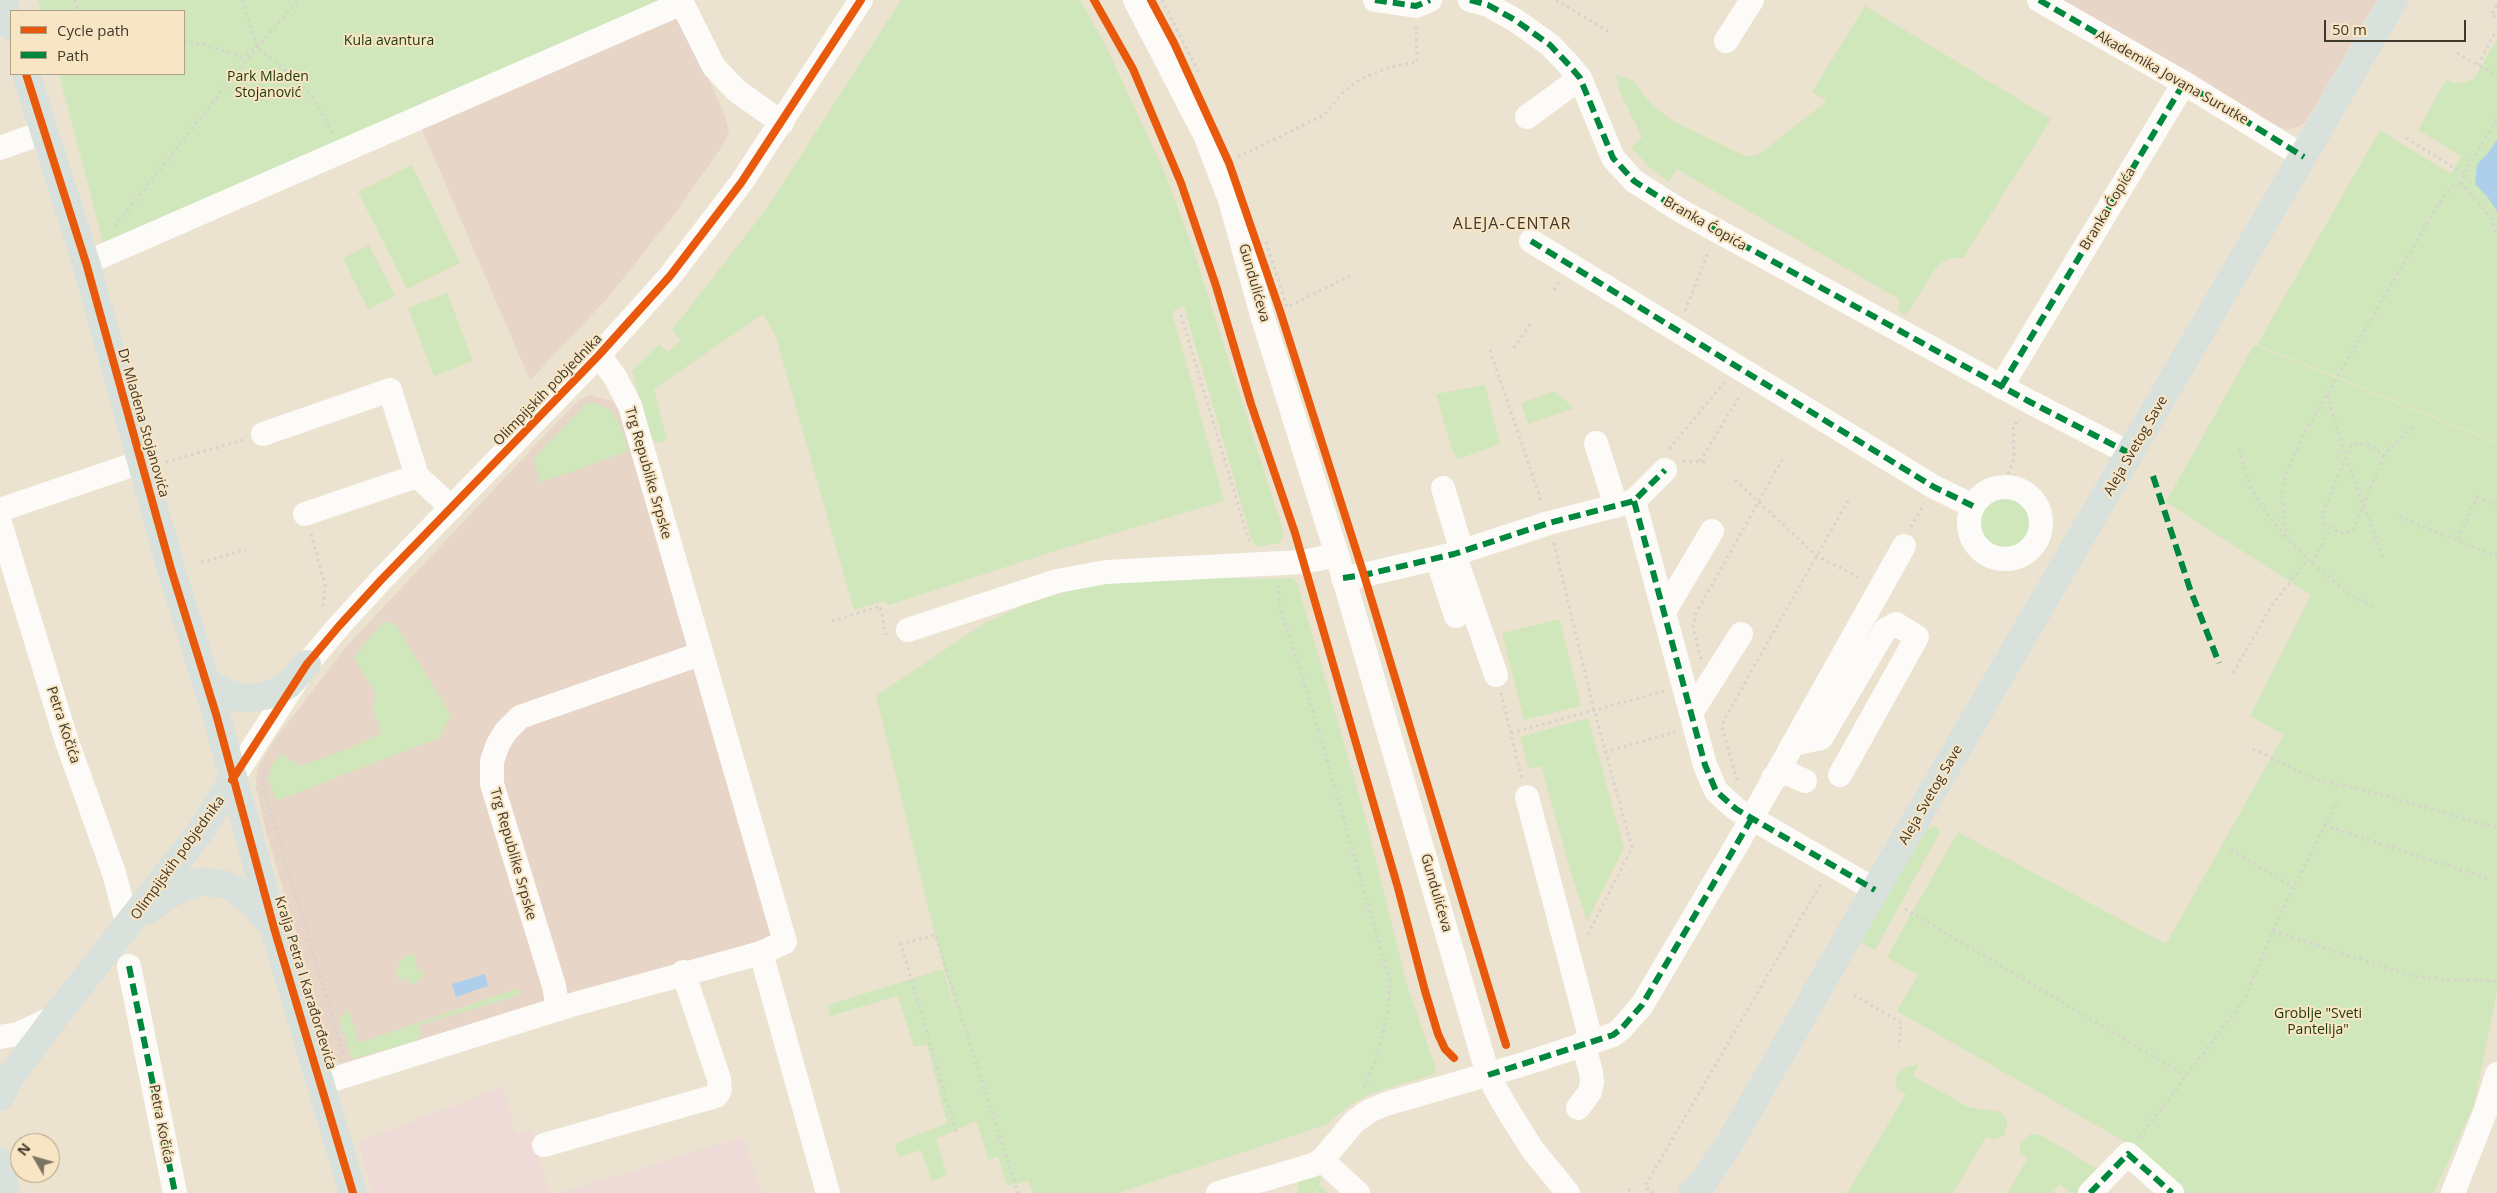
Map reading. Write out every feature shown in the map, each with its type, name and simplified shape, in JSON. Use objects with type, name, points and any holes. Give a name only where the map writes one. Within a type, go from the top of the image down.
[{"type":"main road","points":[[3,0],[10,24]]},
{"type":"main road","name":"Aleja Svetog Save","points":[[1692,1193],[1703,1182],[1729,1144],[2394,0]]},
{"type":"main road","name":"Dr Mladena Stojanovića","points":[[26,75],[86,263],[154,462],[206,681],[232,780]]},
{"type":"main road","points":[[206,681],[221,691],[240,698],[253,698],[269,695],[288,685],[307,664]]},
{"type":"main road","name":"Olimpijskih pobjednika","points":[[0,1096],[11,1076],[55,1017],[201,831],[232,780]]},
{"type":"main road","name":"Kralja Petra I Karađorđevića","points":[[232,780],[353,1193]]},
{"type":"main road","points":[[128,926],[170,894],[197,882],[206,882],[223,884],[234,889],[255,906],[274,928]]},
{"type":"main road","name":"Aleja Svetog Save","points":[[1709,1193],[1729,1144]]},
{"type":"main road","points":[[0,1162],[6,1193]]},
{"type":"street","name":"Olimpijskih pobjednika","points":[[232,780],[307,664],[381,580],[600,355],[670,276],[741,183],[861,0]]},
{"type":"street","name":"Gundulićeva","points":[[1135,0],[1205,136],[1230,200],[1265,324],[1337,555],[1488,1075],[1532,1150],[1568,1192]]},
{"type":"street","points":[[1375,0],[1423,3]]},
{"type":"street","name":"Branka Ćopića","points":[[1470,0],[1488,5],[1536,34],[1550,45],[1580,78],[1613,158],[1634,182],[1681,212],[2001,387],[2131,454]]},
{"type":"street","points":[[1726,40],[1752,0]]},
{"type":"street","name":"Akademika Jovana Surutke","points":[[2039,0],[2184,83],[2304,157]]},
{"type":"street","points":[[86,263],[682,3],[714,67],[737,91],[782,123]]},
{"type":"street","points":[[1527,118],[1580,78]]},
{"type":"street","name":"Branka Ćopića","points":[[2001,387],[2184,83]]},
{"type":"street","points":[[0,148],[45,132]]},
{"type":"street","points":[[1530,241],[1934,487],[1973,506]]},
{"type":"street","name":"Trg Republike Srpske","points":[[600,355],[615,377],[630,406],[700,654],[785,942]]},
{"type":"street","points":[[263,434],[390,390],[417,476],[452,508]]},
{"type":"street","points":[[1596,443],[1625,504],[1664,612],[1705,765],[1716,791],[1736,809],[1875,890]]},
{"type":"street","points":[[1343,578],[1364,576],[1451,555],[1549,523],[1625,504],[1666,461]]},
{"type":"street","points":[[0,510],[154,462]]},
{"type":"street","points":[[306,514],[417,476]]},
{"type":"street","points":[[2003,486],[2021,490],[2035,502],[2040,513],[2041,545],[2011,559],[1988,556],[1978,549],[1968,528],[1968,516],[1973,506],[1985,492],[2003,486]]},
{"type":"street","points":[[1443,488],[1456,616]]},
{"type":"street","name":"Petra Kočića","points":[[0,523],[66,739],[114,873],[128,926]]},
{"type":"street","points":[[1664,612],[1712,531]]},
{"type":"street","points":[[1218,1193],[1268,1186],[1322,1160],[1345,1130],[1369,1111],[1386,1104],[1488,1075],[1613,1035],[1621,1030],[1642,1005],[1752,818],[1773,778],[1826,689],[1904,546]]},
{"type":"street","points":[[908,630],[1057,582],[1106,572],[1303,562],[1337,555]]},
{"type":"street","points":[[1451,555],[1496,675]]},
{"type":"street","points":[[1793,744],[1820,738],[1885,630],[1896,624],[1917,637],[1840,775]]},
{"type":"street","points":[[1691,713],[1741,634]]},
{"type":"street","name":"Trg Republike Srpske","points":[[558,1009],[554,986],[492,784],[492,761],[498,744],[506,731],[520,717],[700,654]]},
{"type":"street","points":[[1773,778],[1788,773],[1804,781]]},
{"type":"street","points":[[1526,797],[1571,967],[1587,1042],[1592,1082],[1588,1097],[1578,1108]]},
{"type":"street","name":"Kralja Petra I Karađorđevića","points":[[322,1084],[558,1009],[683,972],[761,953],[785,942]]},
{"type":"street","points":[[761,953],[828,1193]]},
{"type":"street","name":"Petra Kočića","points":[[128,966],[175,1193]]},
{"type":"street","points":[[544,1145],[716,1096],[720,1090],[719,1079],[683,972]]},
{"type":"street","name":"Olimpijskih pobjednika","points":[[0,1037],[18,1034],[55,1017]]},
{"type":"street","points":[[2453,1193],[2486,1110],[2497,1074]]},
{"type":"street","points":[[2090,1193],[2128,1154],[2172,1193]]},
{"type":"street","points":[[1322,1160],[1358,1193]]},
{"type":"path","points":[[242,0],[256,47],[300,83],[316,100],[336,139]]},
{"type":"path","points":[[114,228],[256,47],[299,0]]},
{"type":"path","points":[[1556,0],[1611,33]]},
{"type":"path","points":[[1238,157],[1324,115],[1342,93],[1360,79],[1390,67],[1417,62],[1423,3]]},
{"type":"path","points":[[2497,6],[2491,15],[2497,18]]},
{"type":"path","points":[[2478,65],[2497,29]]},
{"type":"path","points":[[185,41],[203,44],[242,57],[256,47]]},
{"type":"path","points":[[2457,53],[2497,76]]},
{"type":"path","points":[[2462,183],[2464,174],[2497,120]]},
{"type":"path","points":[[2406,138],[2464,174]]},
{"type":"path","points":[[2462,183],[2491,218],[2497,234]]},
{"type":"path","points":[[2291,543],[2286,533],[2282,495],[2286,473],[2304,434],[2438,203],[2452,186],[2462,183]]},
{"type":"path","points":[[1678,331],[1709,249]]},
{"type":"path","points":[[1264,264],[1283,309],[1350,276]]},
{"type":"path","points":[[1181,315],[1256,564]]},
{"type":"path","points":[[1514,348],[1531,323]]},
{"type":"path","points":[[1490,350],[1549,523],[1594,710],[1632,848],[1571,967]]},
{"type":"path","points":[[1666,461],[1718,392],[1743,371]]},
{"type":"path","points":[[1700,461],[1743,371]]},
{"type":"path","points":[[2327,394],[2363,508],[2384,560]]},
{"type":"path","points":[[2003,486],[2014,459],[2013,426],[2018,423],[2030,402]]},
{"type":"path","points":[[2383,456],[2371,446],[2354,443],[2322,515],[2325,524],[2340,533],[2346,534],[2351,531],[2363,508],[2383,456],[2412,427]]},
{"type":"path","points":[[154,462],[263,434]]},
{"type":"path","points":[[2239,449],[2243,468],[2260,504],[2291,543],[2312,563],[2354,597],[2373,606]]},
{"type":"path","points":[[1702,660],[1693,627],[1696,613],[1782,460]]},
{"type":"path","points":[[1735,480],[1817,556],[1880,588]]},
{"type":"path","points":[[1904,546],[1913,521],[1934,487]]},
{"type":"path","points":[[2458,540],[2477,497],[2497,504]]},
{"type":"path","points":[[1738,786],[1722,727],[1725,718],[1849,499]]},
{"type":"path","points":[[306,514],[325,585],[323,607]]},
{"type":"path","points":[[2399,517],[2496,556],[2497,554]]},
{"type":"path","points":[[2312,563],[2331,528]]},
{"type":"path","points":[[201,562],[246,550]]},
{"type":"path","points":[[2234,673],[2272,605],[2308,559]]},
{"type":"path","points":[[1286,583],[1277,585],[1279,604],[1313,711],[1390,982],[1388,1012],[1376,1059],[1362,1094]]},
{"type":"path","points":[[832,620],[880,606],[886,635],[908,630]]},
{"type":"path","points":[[1496,675],[1526,797]]},
{"type":"path","points":[[1511,733],[1684,686]]},
{"type":"path","points":[[1605,752],[1676,731]]},
{"type":"path","points":[[2253,749],[2315,779],[2379,794],[2497,828]]},
{"type":"path","points":[[266,764],[263,787],[346,1062]]},
{"type":"path","points":[[2128,1154],[2244,998],[2293,887],[2337,801]]},
{"type":"path","points":[[2324,825],[2489,879]]},
{"type":"path","points":[[2231,850],[2293,887]]},
{"type":"path","points":[[1654,1193],[1645,1186],[1817,891],[1821,879]]},
{"type":"path","points":[[1905,909],[2185,1075]]},
{"type":"path","points":[[2273,931],[2412,976],[2459,981],[2497,981]]},
{"type":"path","points":[[956,1132],[902,944],[935,935],[1018,1193]]},
{"type":"path","points":[[1854,995],[1901,1023],[1899,1048]]},
{"type":"path","points":[[1628,1190],[1632,1193]]},
{"type":"shaded area","points":[[2062,0],[2377,0],[2307,120],[2300,126],[2287,129],[2278,127]]},
{"type":"shaded area","points":[[674,14],[681,18],[723,111],[729,131],[723,145],[675,213],[606,300],[530,380],[420,125]]},
{"type":"shaded area","points":[[590,395],[615,402],[622,409],[772,937],[340,1064],[333,1057],[266,831],[256,787],[257,770],[271,745],[344,649],[560,419],[580,399]]},
{"type":"shaded area","points":[[503,1087],[516,1134],[532,1129],[549,1193],[373,1193],[358,1142]]},
{"type":"shaded area","points":[[743,1137],[761,1193],[561,1193]]},
{"type":"green space","name":"Park Mladen Stojanović","points":[[38,0],[667,0],[105,250],[59,75],[185,75],[185,10],[41,10]]},
{"type":"green space","points":[[901,0],[1080,0],[1106,46],[1164,171],[1191,243],[1282,527],[1283,536],[1279,543],[1257,547],[1252,541],[1184,306],[1172,312],[1224,501],[1055,551],[889,605],[884,601],[854,610],[776,337],[763,314],[654,389],[667,440],[658,443],[652,440],[632,371],[659,344],[668,352],[681,340],[672,330],[767,208]]},
{"type":"green space","points":[[1865,6],[2051,119],[1963,258],[1951,258],[1941,263],[1934,270],[1910,310],[1904,315],[1897,309],[1900,300],[1677,169],[1669,182],[1650,168],[1631,147],[1642,137],[1620,92],[1616,75],[1632,80],[1653,106],[1673,121],[1747,157],[1758,155],[1827,101],[1812,92]]},
{"type":"green space","points":[[2497,39],[2497,442],[2257,345],[2380,130],[2451,174],[2461,156],[2418,130],[2446,80],[2458,84],[2474,79]]},
{"type":"green space","points":[[412,165],[460,263],[407,289],[358,192]]},
{"type":"green space","points":[[369,245],[395,296],[368,309],[343,258]]},
{"type":"green space","points":[[447,293],[473,361],[434,376],[408,308]]},
{"type":"green space","name":"Groblje \"Sveti Pantelija\"","points":[[2254,345],[2497,443],[2497,992],[2474,1104],[2434,1193],[2186,1193],[2136,1148],[1897,1011],[1918,975],[1887,957],[1958,832],[2166,944],[2284,735],[2250,716],[2311,595],[2166,502]]},
{"type":"green space","points":[[1485,385],[1500,444],[1458,459],[1452,450],[1436,394]]},
{"type":"green space","points":[[1555,391],[1574,408],[1528,424],[1521,403]]},
{"type":"green space","points":[[592,402],[609,409],[614,414],[621,427],[628,451],[540,483],[533,459],[586,404]]},
{"type":"green space","points":[[1999,493],[2011,493],[2022,498],[2030,506],[2035,517],[2033,535],[2022,548],[2011,553],[1999,553],[1988,548],[1980,540],[1975,529],[1975,517],[1980,506],[1988,498]]},
{"type":"green space","points":[[1170,574],[1258,579],[1291,578],[1297,582],[1365,816],[1407,985],[1436,1069],[1435,1074],[1369,1094],[1346,1108],[1326,1125],[1118,1193],[1033,1193],[1029,1181],[1007,1186],[998,1156],[989,1160],[976,1121],[936,1139],[947,1175],[932,1182],[921,1150],[899,1157],[895,1144],[947,1123],[927,1044],[914,1047],[898,996],[830,1016],[828,1005],[943,969],[965,1042],[935,935],[876,696],[983,624],[1024,605],[1067,591],[1118,580]]},
{"type":"green space","points":[[1560,619],[1581,706],[1524,720],[1502,633]]},
{"type":"green space","points":[[382,623],[395,624],[451,715],[439,738],[276,801],[268,778],[272,765],[281,753],[299,766],[346,750],[382,733],[373,710],[375,693],[354,657]]},
{"type":"green space","points":[[1588,718],[1624,848],[1587,921],[1572,876],[1541,766],[1529,769],[1520,737]]},
{"type":"green space","points":[[1935,826],[1939,829],[1939,834],[1875,950],[1859,942],[1925,830]]},
{"type":"green space","points":[[411,954],[414,955],[418,970],[424,971],[423,977],[413,985],[409,983],[407,977],[399,981],[396,969],[404,957]]},
{"type":"green space","points":[[518,988],[520,995],[419,1025],[421,1036],[416,1041],[352,1059],[339,1020],[348,1009],[359,1043]]},
{"type":"green space","points":[[1919,1064],[1913,1076],[1968,1107],[2000,1112],[2006,1119],[2007,1125],[2004,1136],[1994,1140],[1986,1137],[1953,1193],[1847,1193],[1906,1094],[1897,1089],[1895,1078],[1904,1068]]},
{"type":"green space","points":[[2031,1134],[2041,1135],[2102,1172],[2083,1193],[2070,1193],[2060,1184],[2052,1193],[2008,1193],[2028,1157],[2020,1153],[2020,1144]]},
{"type":"green space","points":[[1319,1175],[1321,1181],[1319,1185],[1328,1193],[1319,1193],[1316,1190],[1313,1193],[1298,1193],[1298,1182],[1304,1177]]},
{"type":"water","points":[[2497,140],[2497,211],[2486,195],[2475,184],[2477,164]]},
{"type":"water","points":[[485,974],[488,986],[456,997],[452,984]]},
{"type":"marked path","points":[[1375,0],[1416,6],[1430,0]]},
{"type":"marked path","points":[[1470,0],[1488,5],[1515,20],[1550,45],[1569,65],[1580,78],[1613,158],[1634,181],[1681,211],[2030,402],[2131,454]]},
{"type":"marked path","points":[[2039,0],[2184,83],[2304,157]]},
{"type":"marked path","points":[[2001,387],[2184,83]]},
{"type":"marked path","points":[[1531,241],[1934,487],[1973,506]]},
{"type":"marked path","points":[[1343,578],[1364,575],[1454,554],[1549,523],[1634,501],[1665,470]]},
{"type":"marked path","points":[[2153,476],[2190,589],[2219,663]]},
{"type":"marked path","points":[[1634,501],[1705,765],[1716,791],[1736,809],[1875,890]]},
{"type":"marked path","points":[[1488,1075],[1613,1035],[1621,1029],[1642,1005],[1752,818]]},
{"type":"marked path","points":[[129,966],[175,1193]]},
{"type":"marked path","points":[[2090,1193],[2128,1154],[2172,1193]]},
{"type":"cycle path","points":[[232,780],[307,664],[339,626],[381,580],[599,355],[670,276],[741,183],[861,0]]},
{"type":"cycle path","points":[[1094,0],[1133,69],[1181,183],[1216,286],[1251,404],[1295,533],[1398,888],[1438,1034],[1445,1049],[1454,1058]]},
{"type":"cycle path","points":[[1151,0],[1174,43],[1229,163],[1280,311],[1364,575],[1506,1045]]},
{"type":"cycle path","points":[[26,75],[86,263],[171,569],[216,714],[274,928],[353,1193]]},
{"type":"district","name":"ALEJA-CENTAR","points":[[1512,224]]},
{"type":"park label","name":"Kula avantura","points":[[389,41]]}]
